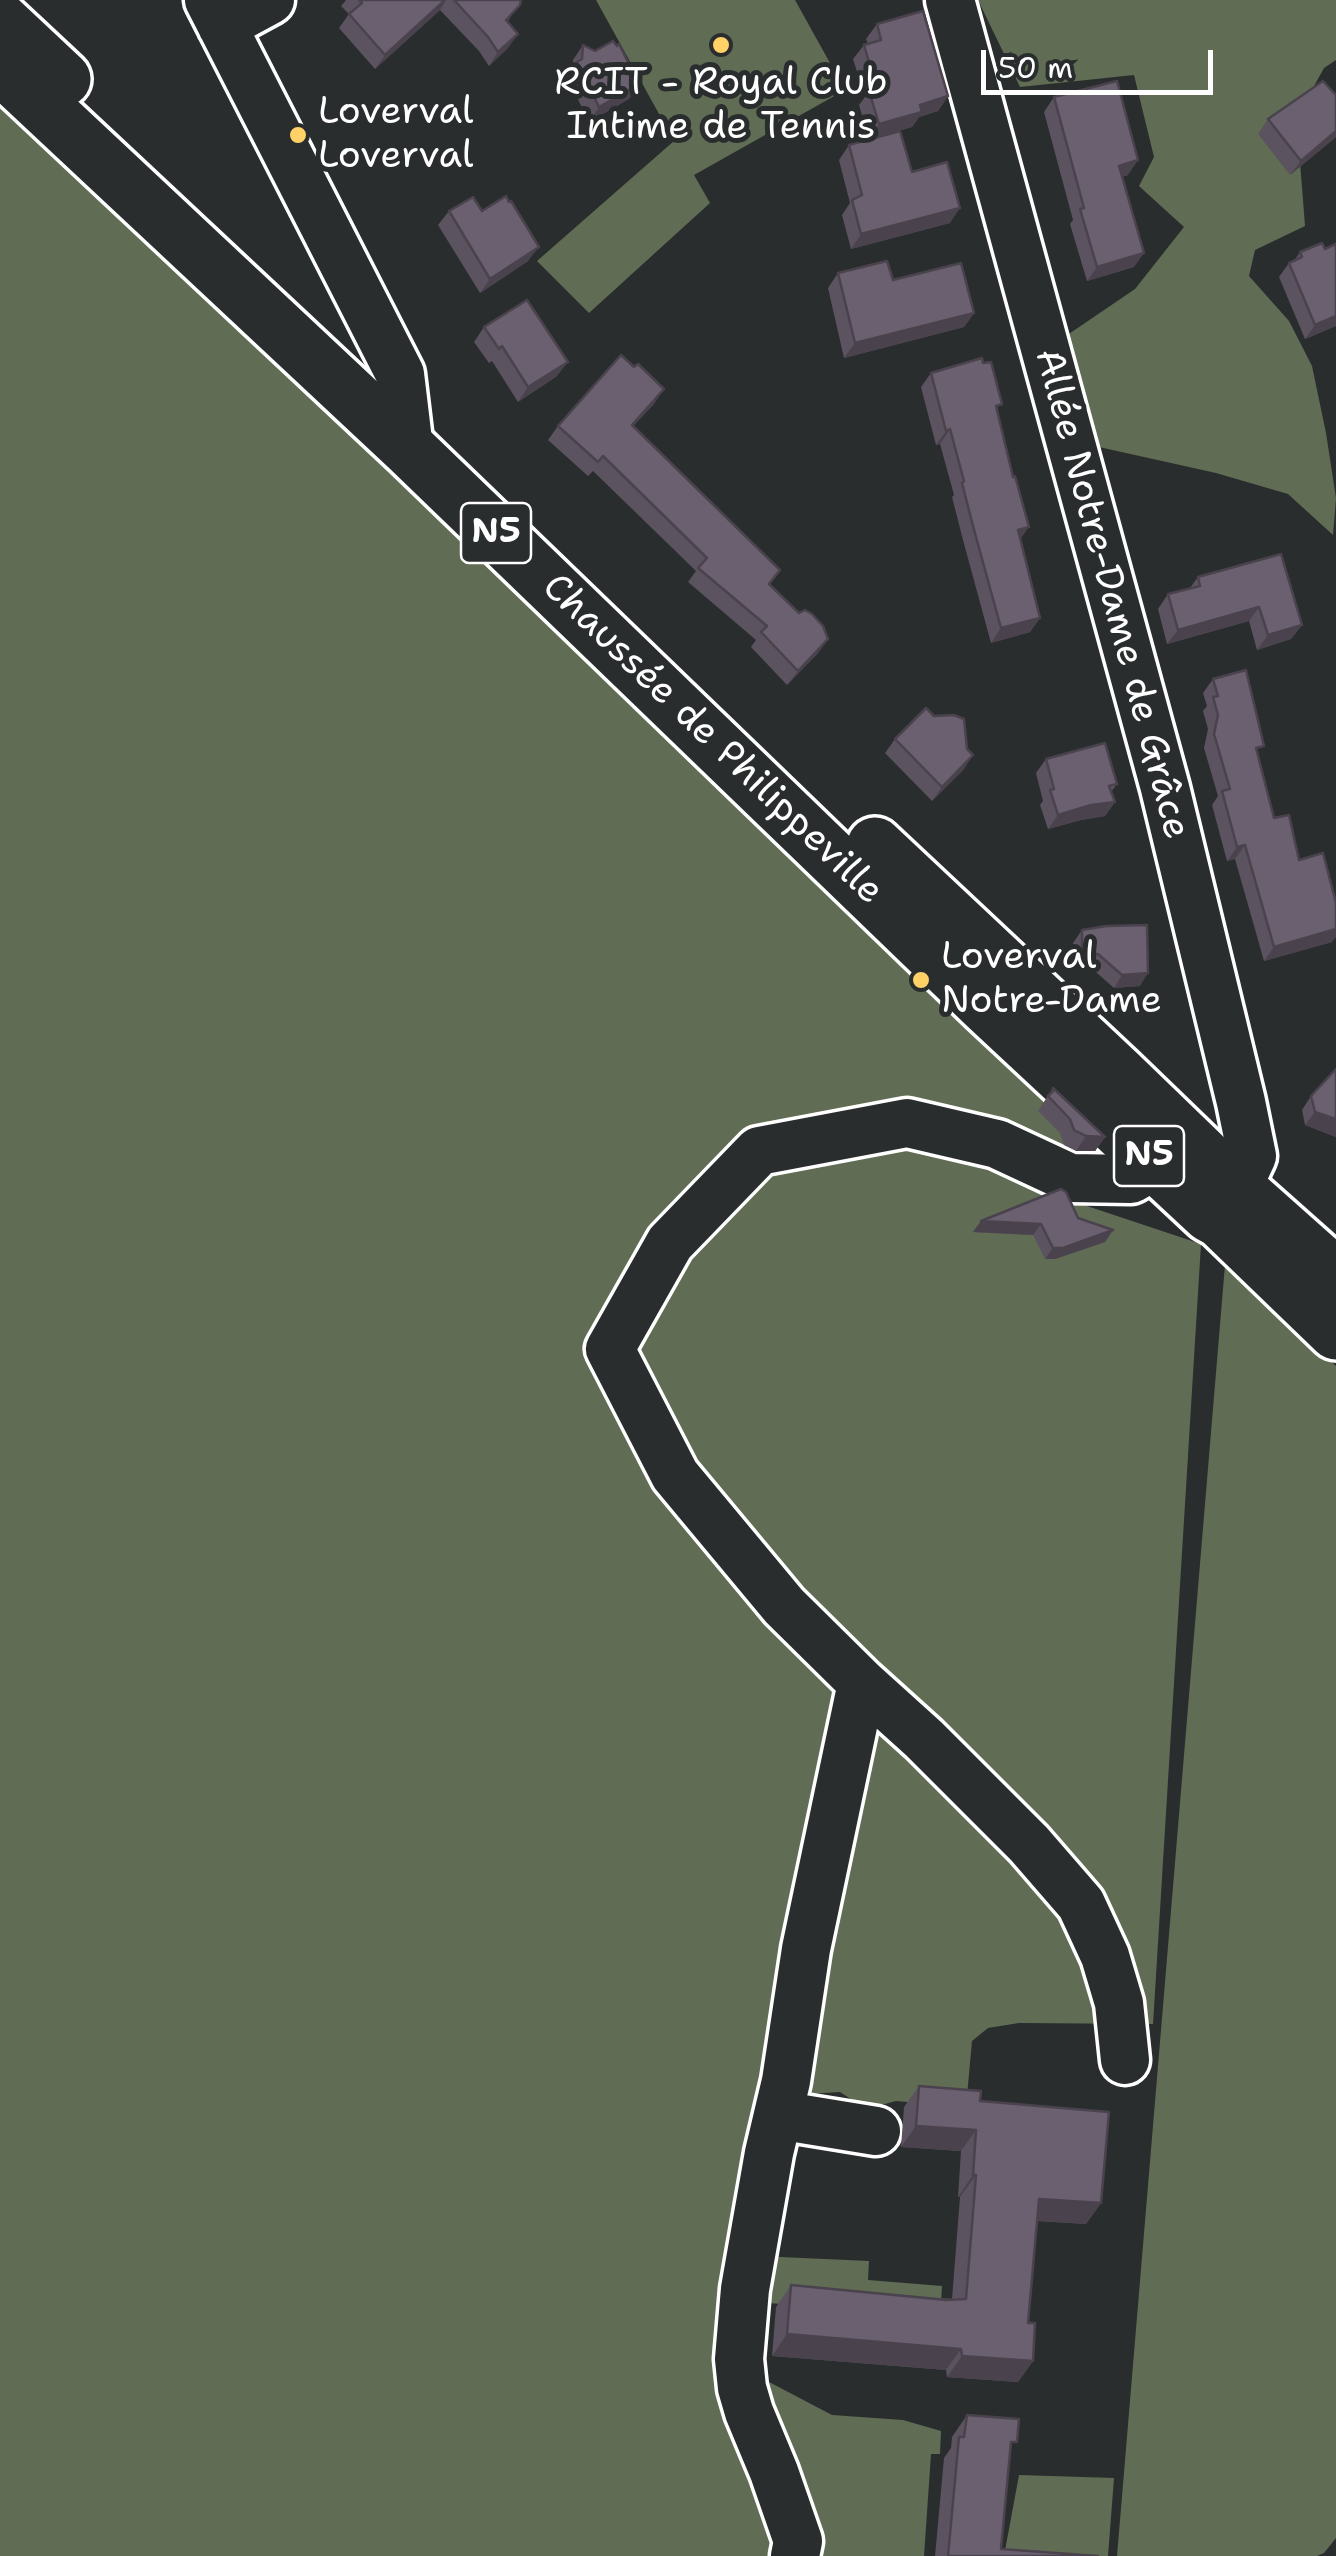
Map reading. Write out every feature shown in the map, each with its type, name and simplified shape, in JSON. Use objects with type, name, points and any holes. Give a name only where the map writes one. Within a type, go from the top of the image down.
[{"type":"main road","name":"Chaussée de Philippeville","points":[[0,20],[986,1006],[1157,1164],[1223,1201]]},
{"type":"main road","name":"Chaussée de Philippeville","points":[[0,66],[407,426],[1119,1074],[1223,1201],[1220,1220],[1313,1260],[1336,1332]]},
{"type":"street","points":[[270,0],[216,13],[400,374],[407,426]]},
{"type":"street","name":"Allée Notre-Dame de Grâce","points":[[950,0],[1165,788],[1242,1102],[1252,1156],[1223,1201]]},
{"type":"street","points":[[1126,2060],[1119,2003],[1105,1956],[1081,1904],[1029,1844],[784,1606],[675,1475],[610,1349],[670,1242],[759,1151],[907,1123],[997,1144],[1070,1178],[1131,1179],[1157,1164]]},
{"type":"street","points":[[795,2556],[798,2541],[749,2412],[739,2359],[745,2289],[786,2080],[806,1949],[862,1683]]},
{"type":"street","points":[[778,2116],[876,2131]]},
{"type":"green space","name":"RCIT - Royal Club Intime de Tennis","points":[[596,0],[795,0],[845,90],[694,175],[710,203],[589,313],[537,261],[674,141]]},
{"type":"green space","points":[[978,0],[1336,0],[1336,60],[1324,68],[1302,108],[1300,162],[1305,226],[1255,250],[1249,276],[1289,321],[1312,366],[1336,498],[1333,535],[1288,494],[1216,473],[1099,447],[1060,340],[1135,289],[1184,227],[1139,186],[1154,157],[1134,75],[1020,87]]},
{"type":"green space","points":[[0,100],[1084,1123],[1099,1158],[1087,1206],[1201,1244],[1153,2024],[1019,2023],[988,2028],[972,2041],[966,2107],[896,2101],[866,2109],[840,2092],[774,2096],[723,2304],[782,2556],[0,2556]]},
{"type":"green space","points":[[1225,1265],[1336,1366],[1336,2538],[1317,2556],[1117,2556]]},
{"type":"green space","points":[[758,2256],[869,2261],[868,2280],[942,2286],[940,2317],[769,2303]]},
{"type":"green space","points":[[750,2372],[832,2415],[903,2420],[941,2431],[940,2454],[931,2454],[924,2556],[812,2556]]},
{"type":"green space","points":[[1019,2475],[1114,2478],[1108,2556],[1004,2556]]},
{"type":"building","points":[[359,0],[445,0],[385,55],[349,14],[362,3]]},
{"type":"building","points":[[454,0],[521,0],[506,20],[518,34],[498,52]]},
{"type":"building","points":[[923,11],[948,96],[920,105],[922,112],[879,124],[869,91],[877,89],[864,45],[881,40],[877,24]]},
{"type":"building","points":[[613,41],[619,44],[639,84],[599,107],[577,62],[582,59],[583,45],[595,51]]},
{"type":"building","points":[[1117,81],[1138,160],[1119,166],[1144,253],[1097,267],[1054,97]]},
{"type":"building","points":[[1323,81],[1336,95],[1336,131],[1301,161],[1268,119]]},
{"type":"building","points":[[900,131],[912,172],[947,162],[960,208],[861,234],[852,200],[862,195],[849,145]]},
{"type":"building","points":[[506,196],[539,247],[490,279],[449,211],[473,197],[482,211]]},
{"type":"building","points":[[1322,243],[1325,249],[1336,244],[1336,316],[1315,325],[1289,263],[1302,257],[1300,252]]},
{"type":"building","points":[[887,261],[893,280],[961,263],[974,313],[855,343],[838,273]]},
{"type":"building","points":[[527,300],[568,362],[528,387],[502,346],[499,349],[484,327]]},
{"type":"building","points":[[621,355],[634,367],[638,364],[664,389],[632,425],[780,570],[769,584],[799,613],[805,610],[823,626],[828,639],[798,671],[761,632],[767,626],[698,568],[707,558],[603,456],[598,462],[558,426]]},
{"type":"building","points":[[982,358],[983,363],[991,362],[1002,404],[996,406],[1029,527],[1018,530],[1040,618],[1001,628],[950,429],[946,431],[931,373]]},
{"type":"building","points":[[1281,554],[1302,625],[1268,635],[1259,607],[1178,630],[1168,594],[1200,586],[1198,577]]},
{"type":"building","points":[[1246,670],[1264,746],[1256,748],[1274,818],[1289,815],[1299,860],[1323,853],[1336,903],[1336,929],[1274,947],[1245,845],[1237,847],[1222,791],[1230,789],[1214,734],[1218,715],[1213,697],[1218,696],[1213,679]]},
{"type":"building","points":[[926,708],[934,716],[964,719],[967,749],[973,755],[942,787],[895,739]]},
{"type":"building","points":[[1105,743],[1117,784],[1109,786],[1115,802],[1058,815],[1046,759]]},
{"type":"building","points":[[1147,925],[1148,973],[1122,975],[1098,954],[1082,955],[1082,930]]},
{"type":"building","points":[[1336,1069],[1336,1119],[1315,1112],[1311,1096]]},
{"type":"building","points":[[1053,1088],[1105,1137],[1086,1136],[1074,1130],[1070,1119],[1048,1096]]},
{"type":"building","points":[[1061,1189],[1078,1218],[1113,1230],[1053,1248],[1041,1224],[981,1221]]},
{"type":"building","points":[[919,2086],[981,2091],[980,2101],[1109,2112],[1101,2203],[1039,2199],[1028,2323],[1035,2323],[1033,2361],[962,2356],[961,2349],[787,2334],[791,2285],[966,2299],[976,2130],[916,2126]]},
{"type":"building","points":[[967,2415],[1019,2419],[1017,2442],[1011,2442],[1001,2549],[1098,2556],[948,2556],[959,2437],[964,2437]]},
{"type":"place","name":"RCIT - Royal Club Intime de Tennis","points":[[721,45]]},
{"type":"place","name":"Loverval Loverval","points":[[298,135]]},
{"type":"place","name":"Loverval Notre-Dame","points":[[921,980]]}]
